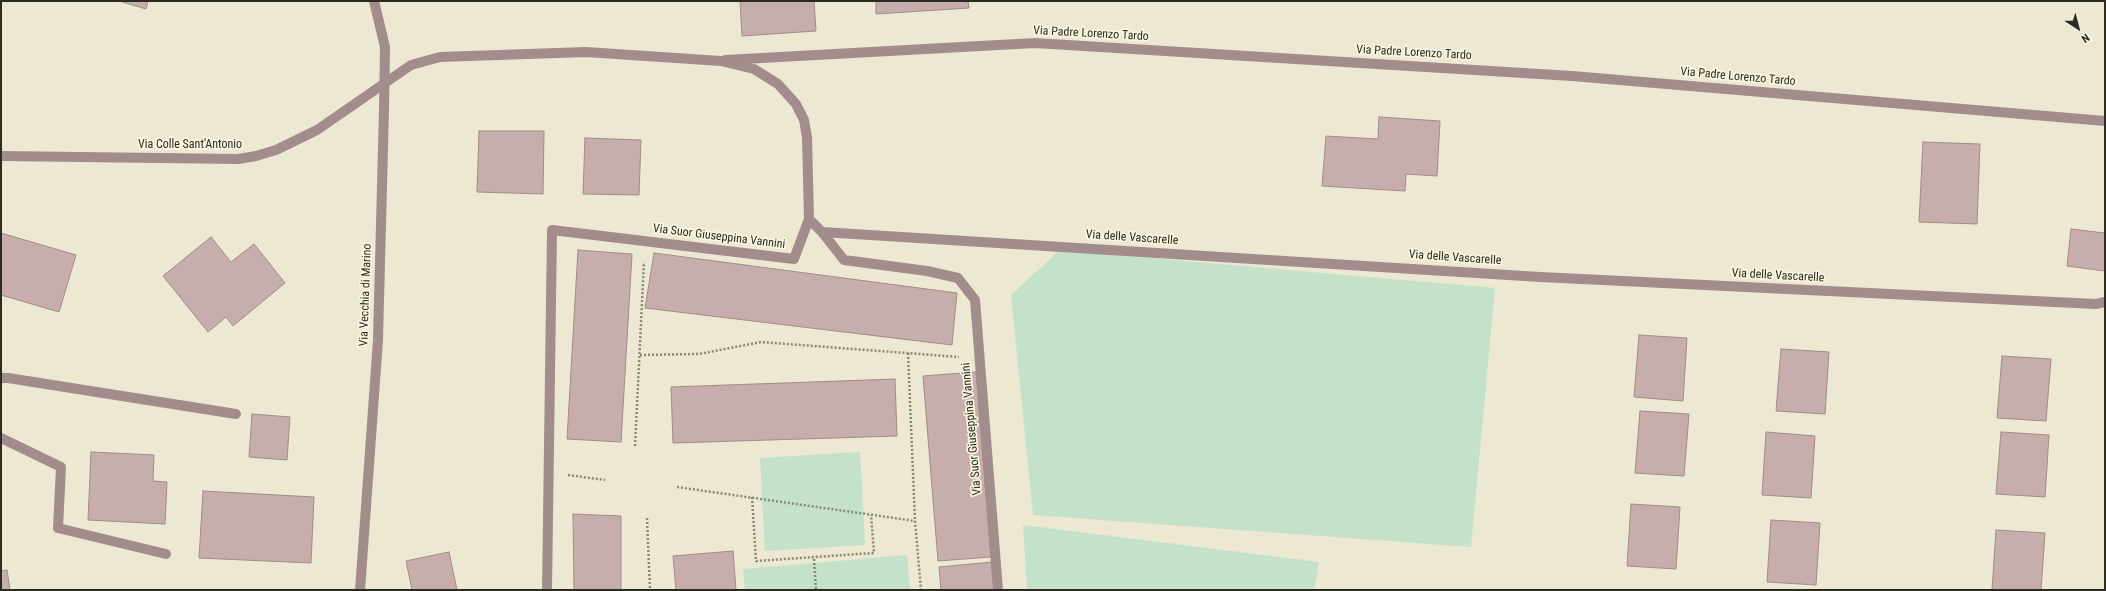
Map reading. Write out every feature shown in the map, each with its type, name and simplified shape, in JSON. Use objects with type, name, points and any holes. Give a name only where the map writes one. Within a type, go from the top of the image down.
[{"type":"street","name":"Via Vecchia di Marino","points":[[360,590],[378,340],[385,47],[374,1]]},
{"type":"street","name":"Via Padre Lorenzo Tardo","points":[[721,61],[1035,43],[1572,76],[2105,121]]},
{"type":"street","name":"Via Suor Giuseppina Vannini","points":[[383,84],[411,65],[440,57],[586,52],[721,61],[754,69],[778,84],[796,104],[804,120],[807,137],[808,219],[794,259],[552,230],[547,590]]},
{"type":"street","name":"Via Colle Sant'Antonio","points":[[1,156],[230,159],[256,156],[276,150],[317,130],[383,84]]},
{"type":"street","points":[[808,219],[822,232]]},
{"type":"street","name":"Via Suor Giuseppina Vannini","points":[[822,232],[844,260],[927,271],[958,278],[975,300],[998,590]]},
{"type":"street","name":"Via delle Vascarelle","points":[[822,232],[1540,277],[2096,304],[2105,302]]},
{"type":"street","points":[[1,378],[236,414]]},
{"type":"street","points":[[1,438],[61,467],[58,528],[166,554]]},
{"type":"path","points":[[635,446],[645,241]]},
{"type":"path","points":[[640,355],[699,354],[760,342],[979,358]]},
{"type":"path","points":[[908,353],[915,521],[921,590]]},
{"type":"path","points":[[560,474],[605,480]]},
{"type":"path","points":[[677,487],[915,521]]},
{"type":"path","points":[[752,498],[756,561],[874,553],[871,515]]},
{"type":"path","points":[[647,518],[650,590]]},
{"type":"path","points":[[814,558],[816,590]]},
{"type":"green space","points":[[1060,250],[1495,288],[1471,547],[1033,515],[1011,295]]},
{"type":"green space","points":[[860,452],[865,545],[765,551],[760,458]]},
{"type":"green space","points":[[1023,525],[1319,562],[1314,590],[1027,590]]},
{"type":"green space","points":[[907,555],[910,590],[745,590],[743,569]]},
{"type":"building","points":[[119,1],[148,1],[146,9]]},
{"type":"building","points":[[740,1],[814,1],[816,31],[742,36]]},
{"type":"building","points":[[876,1],[968,1],[969,8],[876,14]]},
{"type":"building","points":[[1379,117],[1440,121],[1437,176],[1406,174],[1405,191],[1322,186],[1326,136],[1378,139]]},
{"type":"building","points":[[479,131],[544,131],[543,194],[477,192]]},
{"type":"building","points":[[585,138],[641,140],[639,195],[583,194]]},
{"type":"building","points":[[1923,142],[1980,144],[1977,224],[1919,222]]},
{"type":"building","points":[[2071,229],[2105,233],[2105,271],[2067,266]]},
{"type":"building","points":[[1,233],[76,255],[59,312],[1,295]]},
{"type":"building","points":[[211,237],[231,262],[254,244],[285,283],[233,326],[226,317],[208,332],[163,276]]},
{"type":"building","points":[[578,250],[632,254],[621,442],[567,439]]},
{"type":"building","points":[[654,253],[957,293],[952,345],[645,308]]},
{"type":"building","points":[[1639,335],[1687,338],[1683,401],[1634,397]]},
{"type":"building","points":[[1781,349],[1829,352],[1825,414],[1776,411]]},
{"type":"building","points":[[2002,356],[2051,359],[2046,421],[1997,418]]},
{"type":"building","points":[[976,372],[991,557],[938,561],[923,376]]},
{"type":"building","points":[[895,379],[897,436],[673,443],[671,387]]},
{"type":"building","points":[[1640,411],[1689,414],[1684,476],[1635,473]]},
{"type":"building","points":[[252,414],[290,417],[287,460],[249,457]]},
{"type":"building","points":[[1766,432],[1815,436],[1811,498],[1762,495]]},
{"type":"building","points":[[2001,432],[2049,435],[2045,497],[1996,494]]},
{"type":"building","points":[[91,452],[154,455],[153,481],[167,482],[165,524],[88,520]]},
{"type":"building","points":[[203,491],[314,497],[311,563],[199,558]]},
{"type":"building","points":[[1631,504],[1680,507],[1676,569],[1627,566]]},
{"type":"building","points":[[573,514],[621,516],[621,590],[574,590]]},
{"type":"building","points":[[1771,520],[1820,523],[1816,585],[1767,582]]},
{"type":"building","points":[[1996,530],[2045,533],[2041,590],[1992,590]]},
{"type":"building","points":[[733,551],[736,590],[676,590],[673,556]]},
{"type":"building","points":[[449,552],[457,590],[412,590],[406,561]]},
{"type":"building","points":[[992,562],[994,590],[941,590],[939,567]]},
{"type":"building","points":[[7,570],[10,590],[1,590],[1,571]]}]
